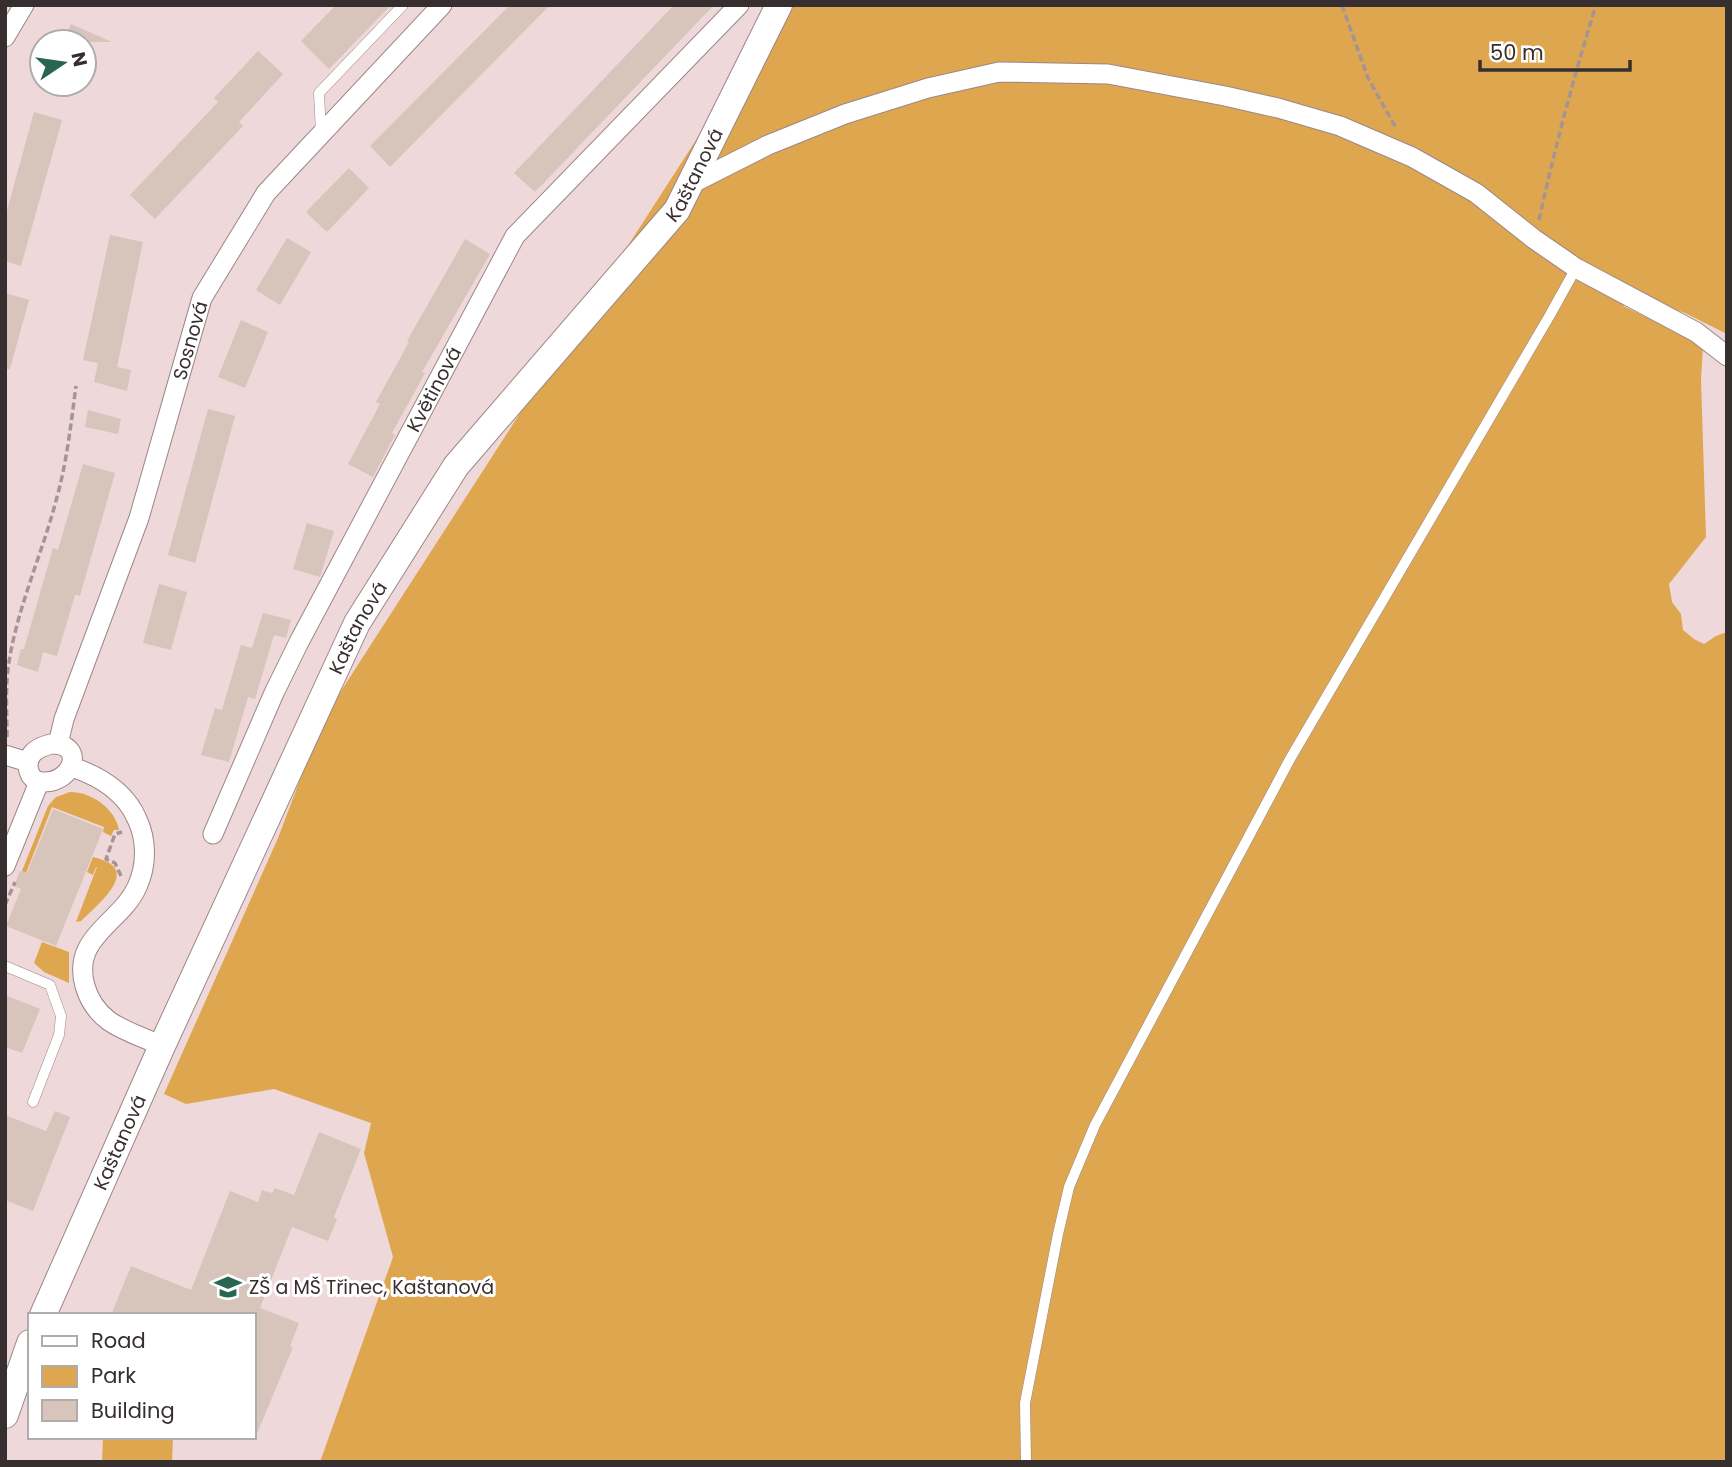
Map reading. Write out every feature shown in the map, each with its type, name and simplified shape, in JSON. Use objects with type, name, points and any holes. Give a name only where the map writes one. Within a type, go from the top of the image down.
[{"type":"street","points":[[5,37],[24,5]]},
{"type":"street","name":"Sosnová","points":[[58,744],[64,719],[139,518],[202,298],[266,193],[442,5]]},
{"type":"street","name":"Květinová","points":[[213,834],[299,642],[515,236],[739,5]]},
{"type":"street","name":"Kaštanová","points":[[44,1313],[162,1046],[357,622],[456,466],[677,210],[779,5]]},
{"type":"street","points":[[689,185],[768,145],[845,114],[928,88],[999,72],[1108,74],[1278,108],[1340,126],[1412,158],[1476,193],[1576,268],[1696,332],[1727,356]]},
{"type":"street","points":[[58,744],[70,750],[72,767],[59,779],[39,782],[34,780],[29,772],[28,762],[33,753],[45,746],[58,744]]},
{"type":"street","points":[[6,749],[28,762]]},
{"type":"street","points":[[72,767],[102,780],[122,797],[137,818],[144,848],[143,869],[134,892],[97,934],[86,952],[83,971],[87,993],[107,1020],[162,1046]]},
{"type":"street","points":[[5,866],[39,782]]},
{"type":"street","points":[[5,1415],[28,1349]]},
{"type":"lane","points":[[321,133],[319,93],[402,5]]},
{"type":"lane","points":[[1026,1462],[1025,1403],[1058,1234],[1069,1187],[1095,1125],[1290,759],[1576,268]]},
{"type":"lane","points":[[5,966],[50,985],[61,1016],[59,1035],[33,1101]]},
{"type":"path","points":[[1342,5],[1368,78],[1412,158]]},
{"type":"path","points":[[1534,239],[1577,67],[1596,5]]},
{"type":"path","points":[[6,749],[9,663],[18,621],[58,496],[76,386]]},
{"type":"path","points":[[121,880],[117,866],[106,859],[115,834],[123,832],[123,828]]},
{"type":"green space","points":[[783,5],[1727,5],[1727,334],[1685,313],[1639,297],[1623,306],[1703,346],[1701,380],[1706,537],[1669,584],[1672,602],[1681,614],[1683,630],[1704,644],[1727,632],[1727,1462],[320,1462],[393,1257],[364,1153],[371,1123],[274,1089],[186,1104],[164,1094],[278,838],[323,719]]},
{"type":"green space","points":[[70,792],[86,795],[101,803],[113,815],[119,830],[114,830],[111,836],[103,832],[104,827],[52,807],[26,873],[22,871],[48,806],[56,797]]},
{"type":"green space","points":[[93,857],[114,867],[116,880],[100,903],[81,921],[76,922],[97,867],[93,875],[87,872]]},
{"type":"green space","points":[[42,942],[69,952],[69,983],[44,972],[34,963]]},
{"type":"green space","points":[[103,1439],[173,1439],[172,1462],[102,1462]]},
{"type":"building","points":[[336,5],[391,5],[329,69],[301,41]]},
{"type":"building","points":[[510,5],[550,5],[390,167],[370,146]]},
{"type":"building","points":[[674,5],[714,5],[535,192],[514,173]]},
{"type":"building","points":[[98,36],[112,42],[98,42]]},
{"type":"building","points":[[258,51],[283,74],[239,122],[243,126],[155,219],[130,195],[218,102],[214,98]]},
{"type":"building","points":[[34,112],[62,120],[21,266],[5,261],[5,218]]},
{"type":"building","points":[[349,168],[369,188],[327,232],[306,212]]},
{"type":"building","points":[[110,235],[143,242],[117,367],[131,370],[127,391],[94,382],[98,363],[83,360]]},
{"type":"building","points":[[287,238],[311,252],[280,305],[256,290]]},
{"type":"building","points":[[465,239],[490,254],[422,372],[425,373],[392,433],[395,435],[373,477],[348,464],[380,404],[376,402],[409,342],[407,341]]},
{"type":"building","points":[[5,293],[29,300],[10,369],[5,369]]},
{"type":"building","points":[[241,320],[268,332],[245,388],[218,377]]},
{"type":"building","points":[[208,409],[235,416],[195,563],[168,555]]},
{"type":"building","points":[[88,410],[121,419],[118,434],[85,427]]},
{"type":"building","points":[[83,464],[115,473],[80,596],[75,595],[57,656],[43,652],[38,672],[17,665],[53,548],[58,550]]},
{"type":"building","points":[[307,523],[334,531],[320,577],[293,569]]},
{"type":"building","points":[[159,584],[187,592],[171,650],[143,643]]},
{"type":"building","points":[[263,613],[291,620],[286,638],[274,635],[255,699],[248,697],[229,762],[201,755],[215,708],[222,710],[241,645],[252,648]]},
{"type":"building","points":[[53,809],[103,829],[56,946],[6,926],[21,889],[14,886],[20,871],[27,873]]},
{"type":"building","points":[[5,995],[40,1009],[22,1053],[5,1047]]},
{"type":"building","points":[[55,1111],[70,1117],[33,1211],[5,1200],[5,1115],[46,1131]]},
{"type":"building","points":[[319,1132],[361,1149],[334,1217],[337,1219],[328,1241],[292,1227],[260,1308],[299,1323],[290,1346],[293,1347],[256,1436],[256,1313],[112,1313],[131,1266],[191,1290],[230,1191],[258,1202],[262,1190],[272,1193],[275,1188],[294,1195]]},
{"type":"place","name":"ZŠ a MŠ Třinec, Kaštanová","points":[[228,1287]]}]
